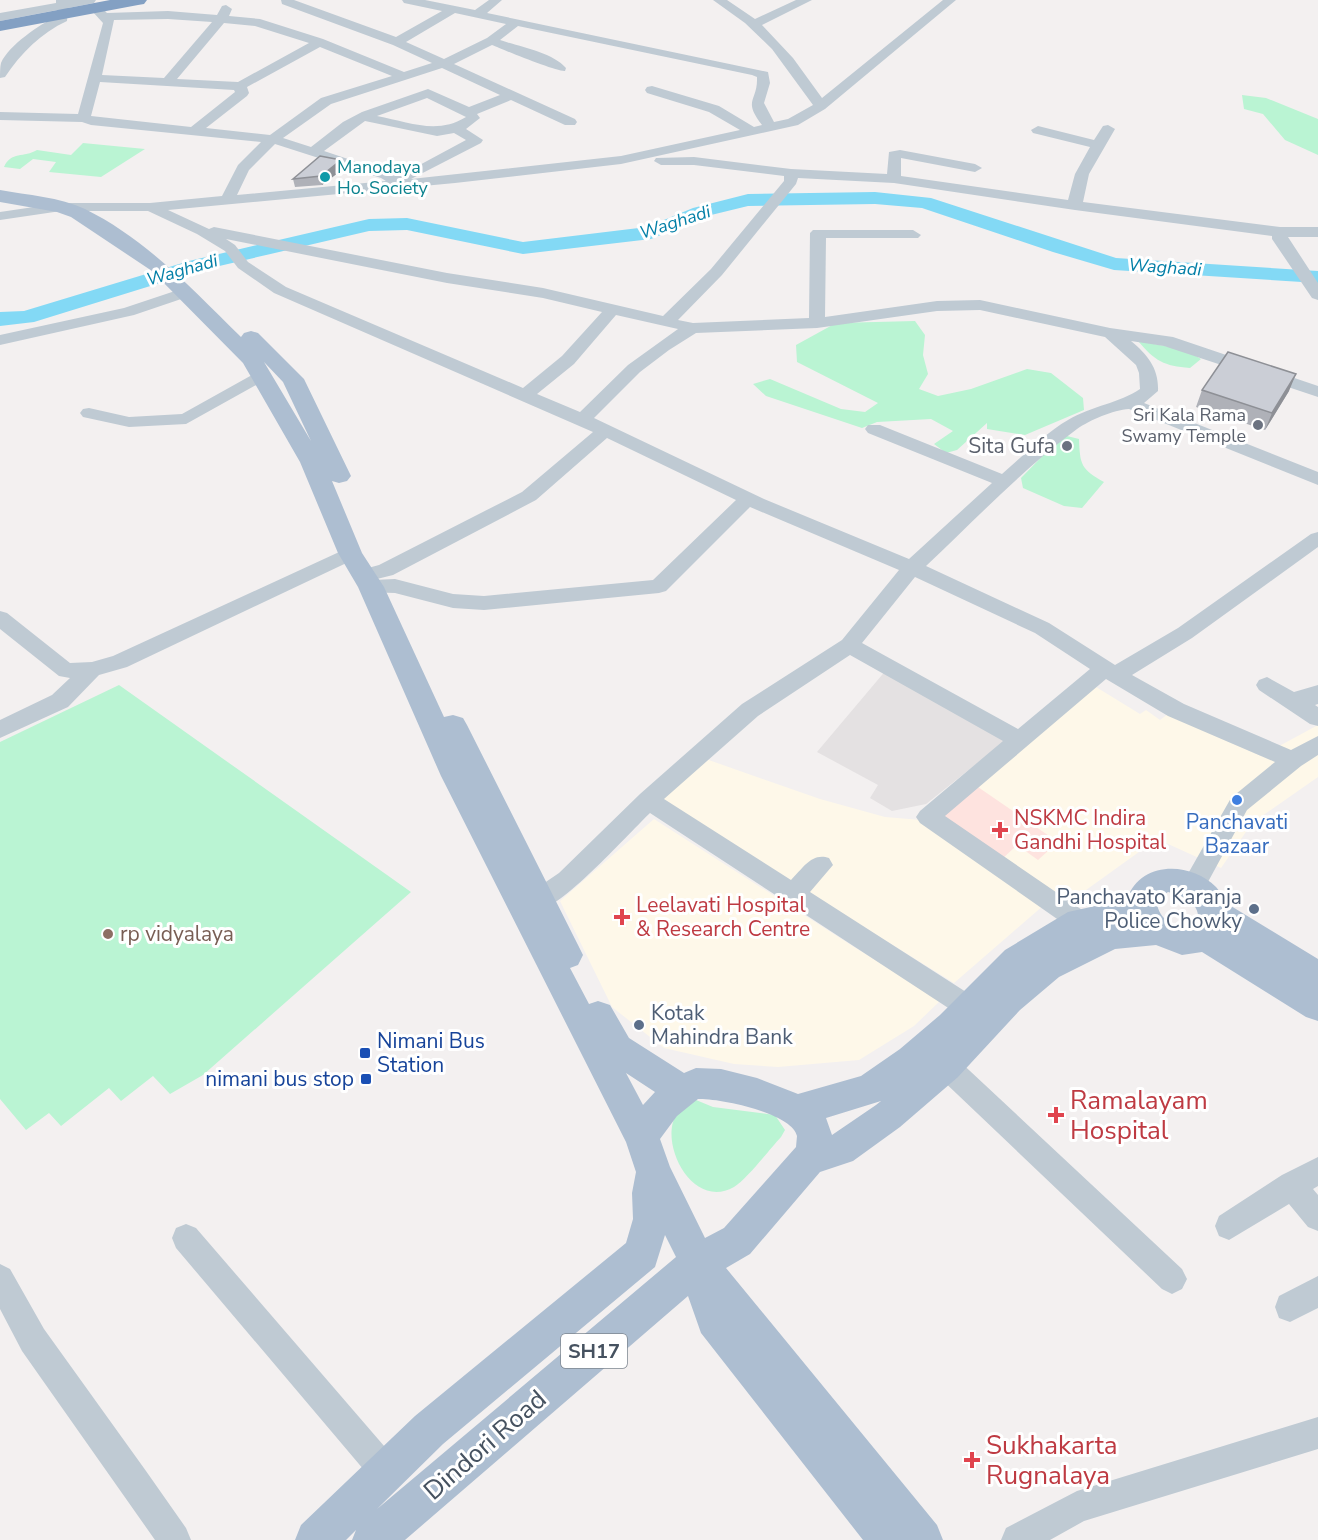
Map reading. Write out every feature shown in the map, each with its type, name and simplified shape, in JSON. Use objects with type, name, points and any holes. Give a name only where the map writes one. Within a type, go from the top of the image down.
[{"type":"highway","points":[[0,19],[117,0]]},
{"type":"highway","points":[[0,28],[138,0]]},
{"type":"main road","points":[[0,186],[36,192],[100,208],[165,264],[232,338],[261,375],[312,462],[350,553],[375,580],[402,625],[572,966],[617,1049],[681,1090]]},
{"type":"main road","points":[[0,196],[61,207],[78,213],[165,264]]},
{"type":"main road","points":[[186,288],[293,379],[331,457],[375,580],[491,849],[648,1154],[698,1263],[714,1320],[889,1540]]},
{"type":"main road","points":[[796,1111],[870,1089],[912,1060],[952,1025],[1016,960],[1079,921],[1150,921],[1182,941],[1209,924],[1212,903],[1193,886],[1181,882],[1157,882],[1148,887],[1142,895],[1150,921]]},
{"type":"main road","points":[[809,1158],[841,1149],[888,1116],[946,1066],[1009,1000],[1048,967],[1111,936],[1150,921]]},
{"type":"main road","points":[[1209,924],[1318,976]]},
{"type":"main road","points":[[1209,924],[1318,1007]]},
{"type":"main road","points":[[316,1540],[429,1430],[642,1254],[651,1219],[648,1154],[658,1112],[681,1090],[699,1083],[711,1083],[745,1090],[796,1111],[810,1121],[814,1132],[815,1144],[809,1158]]},
{"type":"main road","name":"Dindori Road","points":[[374,1540],[698,1263],[737,1241],[809,1158]]},
{"type":"main road","points":[[698,1263],[922,1540]]},
{"type":"street","points":[[0,4],[23,0]]},
{"type":"street","points":[[97,10],[149,0]]},
{"type":"street","points":[[408,0],[756,72],[763,75],[765,83],[757,97],[758,111],[770,127]]},
{"type":"street","points":[[477,15],[496,0]]},
{"type":"street","points":[[719,0],[733,8],[779,48],[797,69],[820,106]]},
{"type":"street","points":[[752,25],[806,0]]},
{"type":"street","points":[[0,209],[31,206],[150,207],[398,182],[455,179],[621,160],[793,122],[820,106],[950,0]]},
{"type":"street","points":[[286,1],[397,42],[509,96],[570,122]]},
{"type":"street","points":[[167,82],[222,18],[229,3]]},
{"type":"street","points":[[0,19],[63,8],[256,22],[318,42],[404,76]]},
{"type":"street","points":[[0,28],[63,8]]},
{"type":"street","points":[[0,74],[63,8]]},
{"type":"street","points":[[84,118],[109,22],[97,10]]},
{"type":"street","points":[[397,42],[452,10]]},
{"type":"street","points":[[228,198],[243,168],[272,139],[326,101],[444,63],[491,41],[515,23]]},
{"type":"street","points":[[491,41],[560,68]]},
{"type":"street","points":[[94,78],[240,86],[318,42]]},
{"type":"street","points":[[195,130],[242,93],[240,86]]},
{"type":"street","points":[[652,90],[714,109],[752,131]]},
{"type":"street","points":[[312,153],[348,125],[363,117],[428,93],[469,112],[473,118],[456,129],[437,132],[363,117]]},
{"type":"street","points":[[469,112],[509,96]]},
{"type":"street","points":[[0,116],[84,118],[91,121],[272,139],[398,182],[480,142],[456,129]]},
{"type":"street","points":[[1076,206],[1077,182],[1108,129]]},
{"type":"street","points":[[1038,130],[1098,145]]},
{"type":"street","points":[[894,179],[894,155],[900,154],[975,168]]},
{"type":"street","points":[[621,160],[694,161],[791,177],[894,179],[1076,206],[1280,232],[1318,232]]},
{"type":"street","points":[[455,179],[483,165]]},
{"type":"street","points":[[667,321],[683,307],[749,235],[791,177]]},
{"type":"street","points":[[0,216],[61,207]]},
{"type":"street","points":[[150,207],[195,228],[230,248],[243,265],[280,290],[583,420],[748,499],[912,568],[1042,628],[1109,672],[1176,710],[1293,760]]},
{"type":"street","points":[[195,228],[250,241],[543,293],[693,327],[817,323],[937,306],[980,305],[1110,333],[1183,345],[1318,392]]},
{"type":"street","points":[[817,323],[818,232],[913,234]]},
{"type":"street","points":[[1280,232],[1280,239],[1318,295]]},
{"type":"street","points":[[243,265],[293,248]]},
{"type":"street","points":[[0,340],[128,312],[186,288]]},
{"type":"street","points":[[524,396],[568,360],[613,309]]},
{"type":"street","points":[[583,420],[625,378],[675,337],[693,327]]},
{"type":"street","points":[[1110,333],[1144,362],[1151,380],[1149,391],[1131,404]]},
{"type":"street","points":[[89,413],[129,422],[186,419],[261,375]]},
{"type":"street","points":[[540,899],[567,880],[648,800],[750,710],[849,645],[912,568],[1004,482],[1073,424],[1116,405],[1131,404],[1318,478]]},
{"type":"street","points":[[874,429],[970,466],[1004,482]]},
{"type":"street","points":[[375,580],[529,496],[604,432]]},
{"type":"street","points":[[375,580],[453,602],[484,603],[659,586],[748,499]]},
{"type":"street","points":[[1079,921],[928,817],[1019,740],[1109,672],[1185,633],[1318,538]]},
{"type":"street","points":[[0,618],[66,671],[92,670],[120,662],[350,553]]},
{"type":"street","points":[[849,645],[1019,740]]},
{"type":"street","points":[[0,730],[60,701],[92,670]]},
{"type":"street","points":[[1267,685],[1318,718]]},
{"type":"street","points":[[1293,702],[1302,697],[1312,698],[1318,693]]},
{"type":"street","points":[[1193,886],[1239,804],[1293,760],[1318,744]]},
{"type":"street","points":[[648,800],[968,1007]]},
{"type":"street","points":[[793,894],[821,865]]},
{"type":"street","points":[[946,1066],[1172,1279]]},
{"type":"street","points":[[1229,1226],[1318,1170]]},
{"type":"street","points":[[1292,1185],[1318,1217]]},
{"type":"street","points":[[186,1238],[386,1472]]},
{"type":"street","points":[[0,1279],[33,1340],[174,1540]]},
{"type":"street","points":[[1290,1307],[1318,1291]]},
{"type":"street","points":[[1018,1540],[1077,1507],[1318,1433]]},
{"type":"shaded area","points":[[887,669],[1010,737],[926,804],[892,811],[870,798],[878,785],[817,752]]},
{"type":"shaded area","points":[[1096,687],[1140,714],[1146,710],[1160,720],[1168,714],[1261,756],[1318,725],[1318,777],[1252,823],[1221,868],[1157,839],[1068,903],[1002,859],[1017,845],[975,785]]},
{"type":"shaded area","points":[[703,758],[820,799],[885,817],[921,820],[1044,905],[954,983],[659,800]]},
{"type":"shaded area","name":"NSKMC Indira Gandhi Hospital","points":[[975,785],[1058,842],[1038,860],[1017,845],[1002,859],[941,817]]},
{"type":"shaded area","points":[[654,819],[941,1000],[914,1026],[859,1060],[778,1067],[734,1064],[664,1048],[612,1007],[560,901]]},
{"type":"green space","points":[[1242,95],[1266,98],[1318,119],[1318,155],[1285,140],[1263,114],[1244,109]]},
{"type":"green space","points":[[83,143],[145,149],[101,177],[49,172],[56,162],[33,159],[20,169],[4,167],[10,159],[37,150],[71,155]]},
{"type":"green space","points":[[915,321],[925,335],[923,355],[928,374],[919,389],[938,396],[971,389],[1027,369],[1051,373],[1083,398],[1084,410],[1025,435],[987,429],[987,423],[957,450],[946,453],[934,444],[953,431],[931,419],[877,422],[862,428],[766,396],[753,384],[770,379],[841,409],[865,412],[878,403],[797,362],[796,345],[836,323]]},
{"type":"green space","points":[[1138,341],[1186,350],[1201,359],[1190,368],[1173,366],[1155,358]]},
{"type":"green space","points":[[1063,435],[1079,439],[1083,465],[1086,470],[1104,482],[1082,508],[1064,506],[1023,488],[1021,478]]},
{"type":"green space","points":[[119,685],[411,892],[203,1075],[170,1094],[153,1076],[121,1101],[109,1088],[61,1126],[49,1113],[26,1130],[0,1099],[0,742]]},
{"type":"green space","points":[[696,1100],[713,1107],[775,1115],[785,1130],[745,1178],[734,1187],[720,1192],[707,1191],[696,1185],[686,1175],[673,1149],[671,1135],[673,1122],[677,1115]]},
{"type":"building","points":[[320,156],[341,160],[321,176],[293,179]]},
{"type":"building","points":[[1228,352],[1296,374],[1272,413],[1202,390]]},
{"type":"waterway","name":"Waghadi","points":[[0,319],[26,317],[196,265],[369,225],[407,224],[523,248],[651,233],[700,212],[748,200],[875,198],[924,202],[1114,264],[1318,277]]},
{"type":"place","name":"Manodaya Ho. Society","points":[[325,177]]},
{"type":"place","name":"Sri Kala Rama Swamy Temple","points":[[1258,425]]},
{"type":"place","name":"Sita Gufa","points":[[1067,446]]},
{"type":"place","name":"Panchavati Bazaar","points":[[1237,800]]},
{"type":"place","name":"NSKMC Indira Gandhi Hospital","points":[[1000,830]]},
{"type":"place","name":"Panchavato Karanja Police Chowky","points":[[1254,909]]},
{"type":"place","name":"Leelavati Hospital & Research Centre","points":[[622,917]]},
{"type":"place","name":"rp vidyalaya","points":[[108,934]]},
{"type":"place","name":"Kotak Mahindra Bank","points":[[639,1025]]},
{"type":"place","name":"Nimani Bus Station","points":[[365,1053]]},
{"type":"place","name":"nimani bus stop","points":[[366,1079]]},
{"type":"place","name":"Ramalayam Hospital","points":[[1056,1115]]},
{"type":"place","name":"Sukhakarta Rugnalaya","points":[[972,1460]]}]
